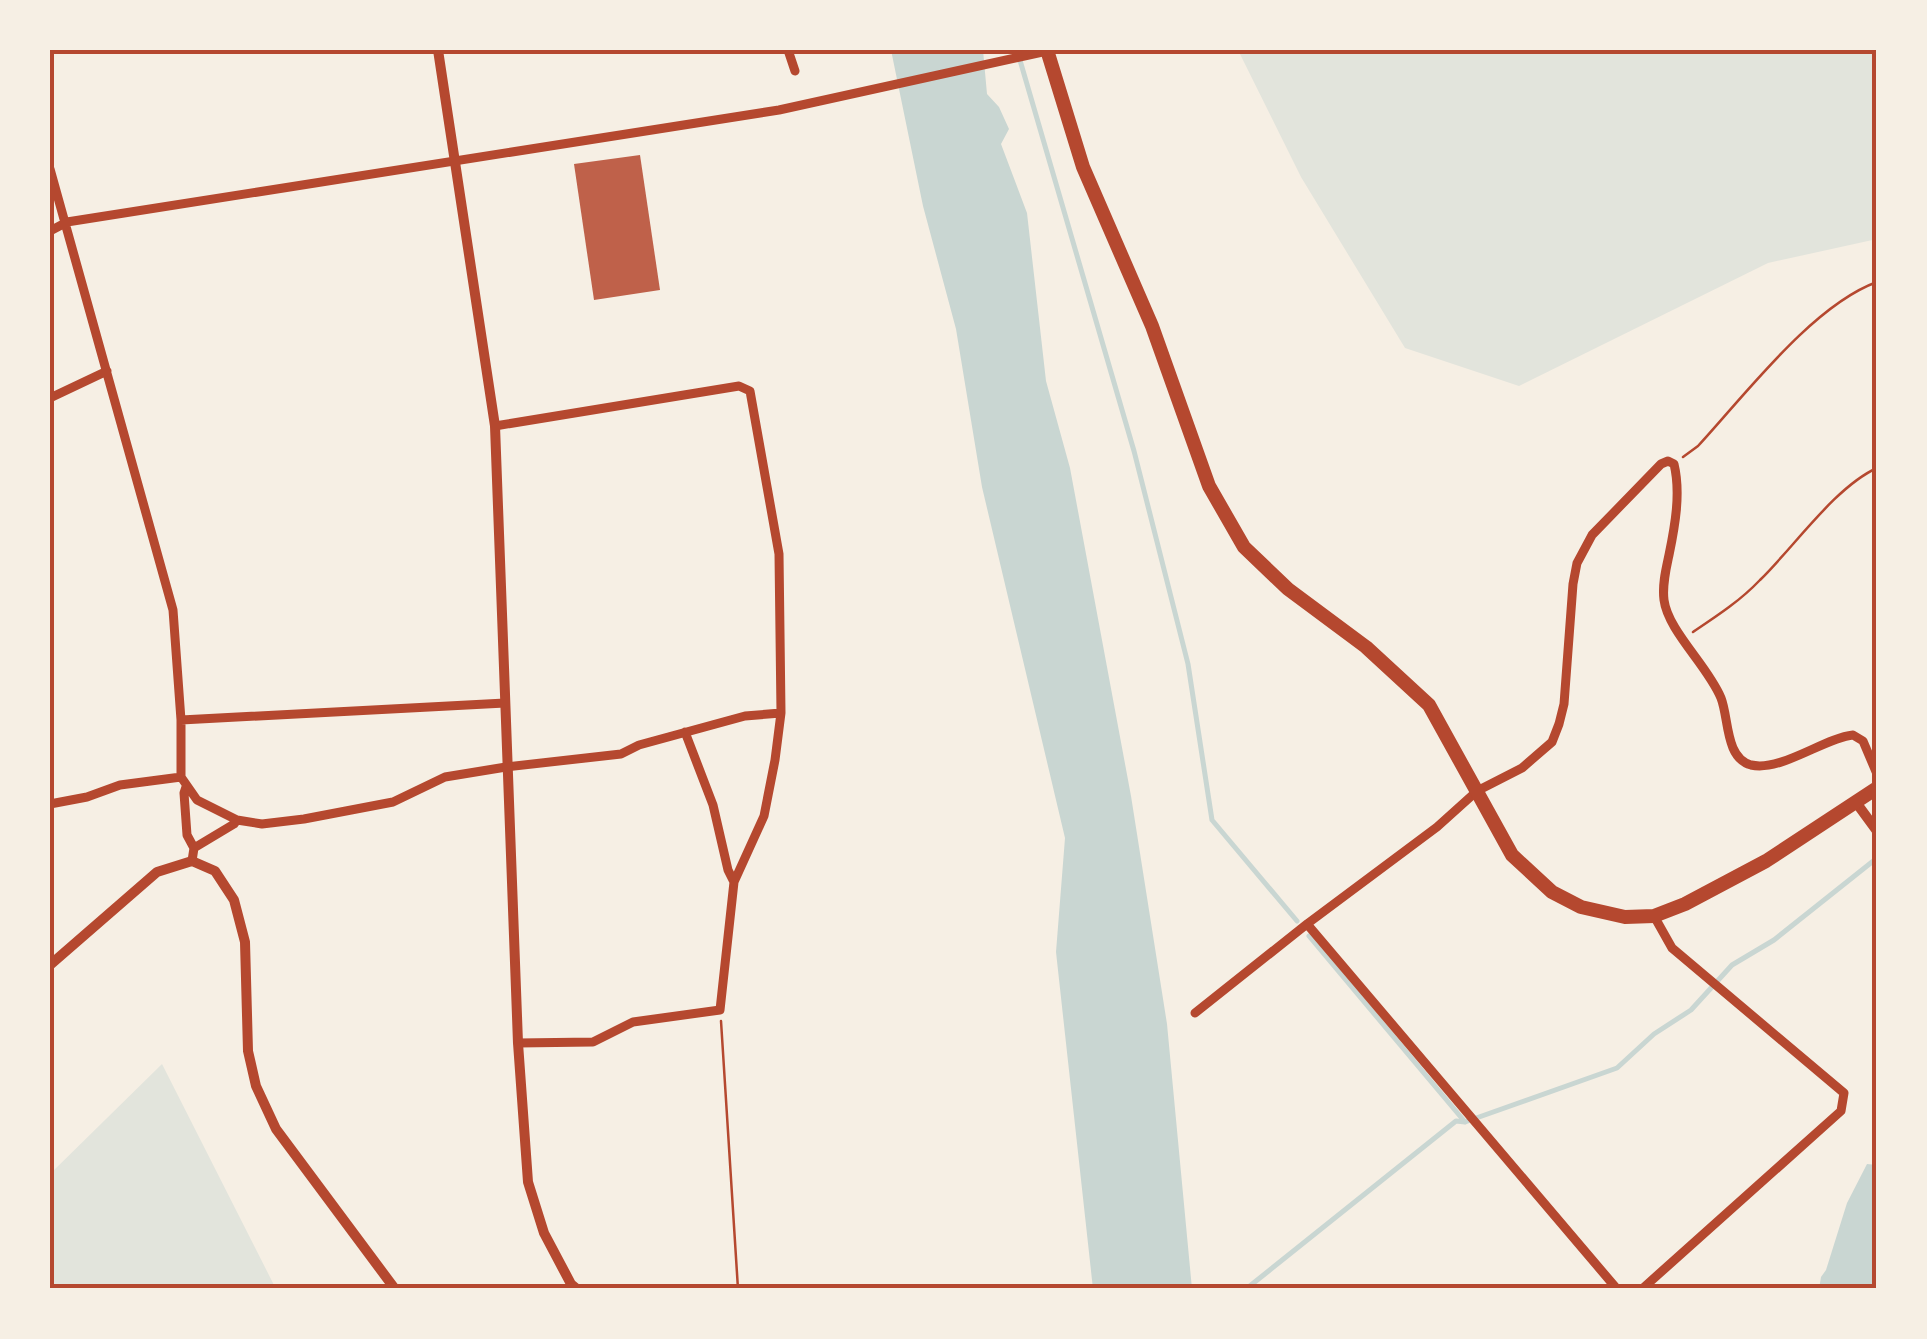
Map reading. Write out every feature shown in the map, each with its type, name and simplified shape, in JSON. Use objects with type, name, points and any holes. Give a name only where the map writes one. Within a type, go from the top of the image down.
[{"type":"main road","points":[[1044,51],[1082,167],[1152,326],[1209,486],[1244,547],[1288,589],[1366,647],[1430,705],[1512,855],[1552,892],[1581,906],[1625,917],[1654,916],[1685,904],[1766,860],[1877,788]]},
{"type":"street","points":[[438,50],[496,426],[506,767],[528,1182],[544,1233],[577,1289]]},
{"type":"street","points":[[788,50],[795,71]]},
{"type":"street","points":[[50,231],[66,222],[779,110],[1044,51]]},
{"type":"street","points":[[50,169],[173,610],[187,835],[194,848],[192,860]]},
{"type":"street","points":[[50,398],[107,371]]},
{"type":"street","points":[[496,426],[739,386],[750,391],[780,554],[780,714],[775,760],[764,816],[734,882],[720,1010],[633,1022],[593,1042],[518,1043]]},
{"type":"street","points":[[1196,1012],[1477,791],[1522,768],[1552,742],[1564,704],[1578,563],[1592,535],[1660,464],[1668,461],[1674,464],[1677,477],[1664,600],[1667,613],[1708,672],[1722,701],[1732,747],[1751,765],[1770,764],[1853,736],[1863,741],[1877,774]]},
{"type":"street","points":[[181,720],[504,703]]},
{"type":"street","points":[[183,782],[197,800],[237,820],[262,824],[393,802],[446,778],[622,754],[639,745],[745,716],[780,714]]},
{"type":"street","points":[[685,732],[713,805],[734,882]]},
{"type":"street","points":[[50,804],[87,798],[120,785],[183,782]]},
{"type":"street","points":[[1855,801],[1877,830]]},
{"type":"street","points":[[194,848],[237,820]]},
{"type":"street","points":[[50,965],[157,872],[192,860],[215,871],[234,900],[245,942],[248,1051],[256,1086],[276,1129],[395,1289]]},
{"type":"street","points":[[1642,1289],[1841,1111],[1844,1093],[1672,948],[1654,916]]},
{"type":"street","points":[[1306,924],[1617,1289]]},
{"type":"path","points":[[1674,464],[1698,446],[1820,317],[1850,294],[1877,282]]},
{"type":"path","points":[[1683,638],[1738,602],[1839,494],[1877,468]]},
{"type":"path","points":[[720,1010],[738,1289]]},
{"type":"shaded area","points":[[891,50],[983,50],[987,94],[999,107],[1009,129],[1001,144],[1027,213],[1046,381],[1070,468],[1131,796],[1167,1024],[1192,1289],[1093,1289],[1056,952],[1065,838],[982,487],[956,329],[923,206]]},
{"type":"shaded area","points":[[1238,50],[1877,50],[1877,239],[1768,263],[1519,386],[1405,348],[1301,177]]},
{"type":"shaded area","points":[[162,1064],[276,1289],[50,1289],[50,1174]]},
{"type":"shaded area","points":[[1867,1164],[1877,1165],[1877,1289],[1819,1289],[1847,1203]]},
{"type":"building","points":[[640,155],[660,290],[594,300],[574,164]]},
{"type":"waterway","points":[[1017,50],[1134,451],[1188,664],[1212,820],[1297,921]]},
{"type":"waterway","points":[[1246,1289],[1456,1121],[1465,1122],[1617,1068],[1654,1034],[1691,1010],[1732,965],[1774,940],[1877,858]]},
{"type":"waterway","points":[[1309,936],[1465,1122]]}]
